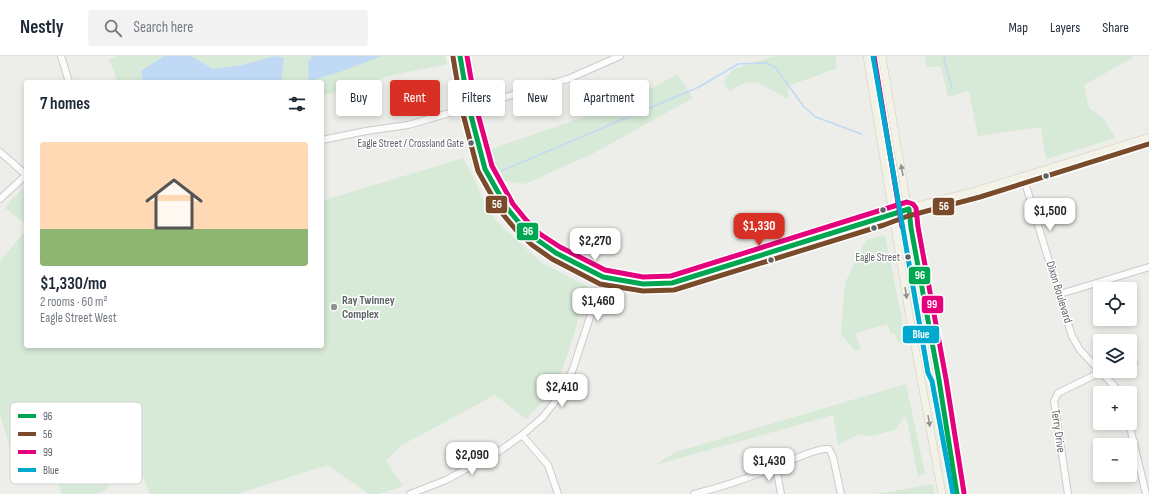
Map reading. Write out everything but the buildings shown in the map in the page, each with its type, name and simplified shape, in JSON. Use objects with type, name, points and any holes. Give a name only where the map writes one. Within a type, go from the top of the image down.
[{"type":"main road","points":[[460,56],[464,80]]},
{"type":"main road","points":[[867,56],[910,319],[942,494]]},
{"type":"main road","points":[[882,56],[951,450],[957,494]]},
{"type":"main road","points":[[471,116],[485,169],[507,208],[536,240],[556,253],[603,277]]},
{"type":"main road","points":[[625,281],[643,284],[672,284],[882,218],[908,208],[940,201],[1149,137]]},
{"type":"street","points":[[61,56],[69,80]]},
{"type":"street","points":[[505,97],[568,78],[606,59],[620,56]]},
{"type":"street","points":[[324,140],[366,131],[408,125],[448,114]]},
{"type":"street","points":[[0,152],[24,173]]},
{"type":"street","name":"Dixon Boulevard","points":[[1023,176],[1072,336],[1080,350],[1093,363]]},
{"type":"street","points":[[0,199],[24,177]]},
{"type":"street","points":[[1060,294],[1149,267]]},
{"type":"street","points":[[410,494],[446,480],[501,450],[543,417],[561,394],[573,369],[603,277],[625,281]]},
{"type":"street","name":"Terry Drive","points":[[1068,494],[1054,401],[1058,393],[1093,376]]},
{"type":"street","name":"Dixon Boulevard","points":[[1107,378],[1114,386]]},
{"type":"street","points":[[1131,430],[1146,494]]},
{"type":"street","points":[[522,435],[548,465],[558,494]]},
{"type":"street","points":[[694,494],[776,467],[800,456],[818,450],[829,449],[833,457],[840,494]]},
{"type":"street","points":[[776,467],[781,494]]},
{"type":"green space","points":[[118,56],[445,56],[447,64],[376,80],[336,80],[336,92],[324,95],[324,80],[117,80],[109,59]]},
{"type":"green space","points":[[775,56],[835,56],[837,68],[788,86],[788,99],[757,82],[744,83],[730,91],[726,87],[724,80],[734,69]]},
{"type":"green space","points":[[925,56],[1132,56],[1132,58],[1084,85],[1089,108],[1103,118],[1116,138],[1046,159],[1041,127],[978,136],[969,91],[948,97],[941,67],[927,67]]},
{"type":"green space","points":[[677,74],[693,98],[592,154],[525,184],[500,180],[485,151],[588,116],[649,116],[649,90]]},
{"type":"green space","points":[[463,158],[474,178],[487,209],[501,226],[542,263],[587,286],[573,338],[556,388],[526,419],[495,395],[400,446],[386,461],[403,486],[378,494],[369,494],[328,465],[237,494],[150,494],[142,476],[142,402],[10,402],[10,449],[0,414],[0,261],[24,232],[24,348],[324,348],[324,200]]},
{"type":"green space","points":[[24,188],[24,222],[5,208]]},
{"type":"green space","points":[[885,235],[906,340],[898,343],[896,335],[890,333],[888,324],[855,333],[861,348],[855,351],[841,334],[845,283],[866,240]]},
{"type":"green space","points":[[906,384],[925,474],[918,476],[906,415],[895,430],[870,436],[859,434],[838,445],[833,415],[655,465],[676,452]]},
{"type":"green space","points":[[58,484],[111,484],[104,491],[93,494],[62,494]]},
{"type":"green space","points":[[933,484],[934,494],[877,494]]},
{"type":"water","points":[[164,56],[191,56],[213,69],[242,65],[275,56],[284,58],[281,80],[143,80],[141,71]]},
{"type":"water","points":[[312,56],[381,56],[340,72],[312,80],[309,80],[308,62]]},
{"type":"waterway","points":[[945,56],[944,60],[952,88]]},
{"type":"waterway","points":[[501,171],[699,87],[738,64],[766,63],[775,67],[804,107],[816,117],[861,134]]},
{"type":"transit line","name":"96","points":[[460,56],[469,108],[485,169],[507,208],[521,225],[536,239],[556,253],[603,277],[643,284],[672,283],[909,209],[957,494]]},
{"type":"transit line","name":"99","points":[[467,56],[476,107],[492,166],[513,204],[540,234],[560,247],[605,270],[643,277],[671,276],[907,202],[913,204],[916,208],[964,493]]},
{"type":"transit line","name":"Blue","points":[[873,56],[928,373],[932,381],[953,494]]},
{"type":"transit line","name":"99","points":[[874,56],[902,227]]},
{"type":"transit line","name":"56","points":[[453,57],[462,110],[478,171],[501,212],[516,230],[532,245],[552,259],[600,284],[643,291],[674,290],[884,225],[908,216],[980,197],[1149,144]]},
{"type":"place","name":"Eagle Street / Crossland Gate","points":[[471,143]]},
{"type":"place","name":"Eagle Street","points":[[908,257]]},
{"type":"place","name":"Ray Twinney Complex","points":[[334,307]]}]
